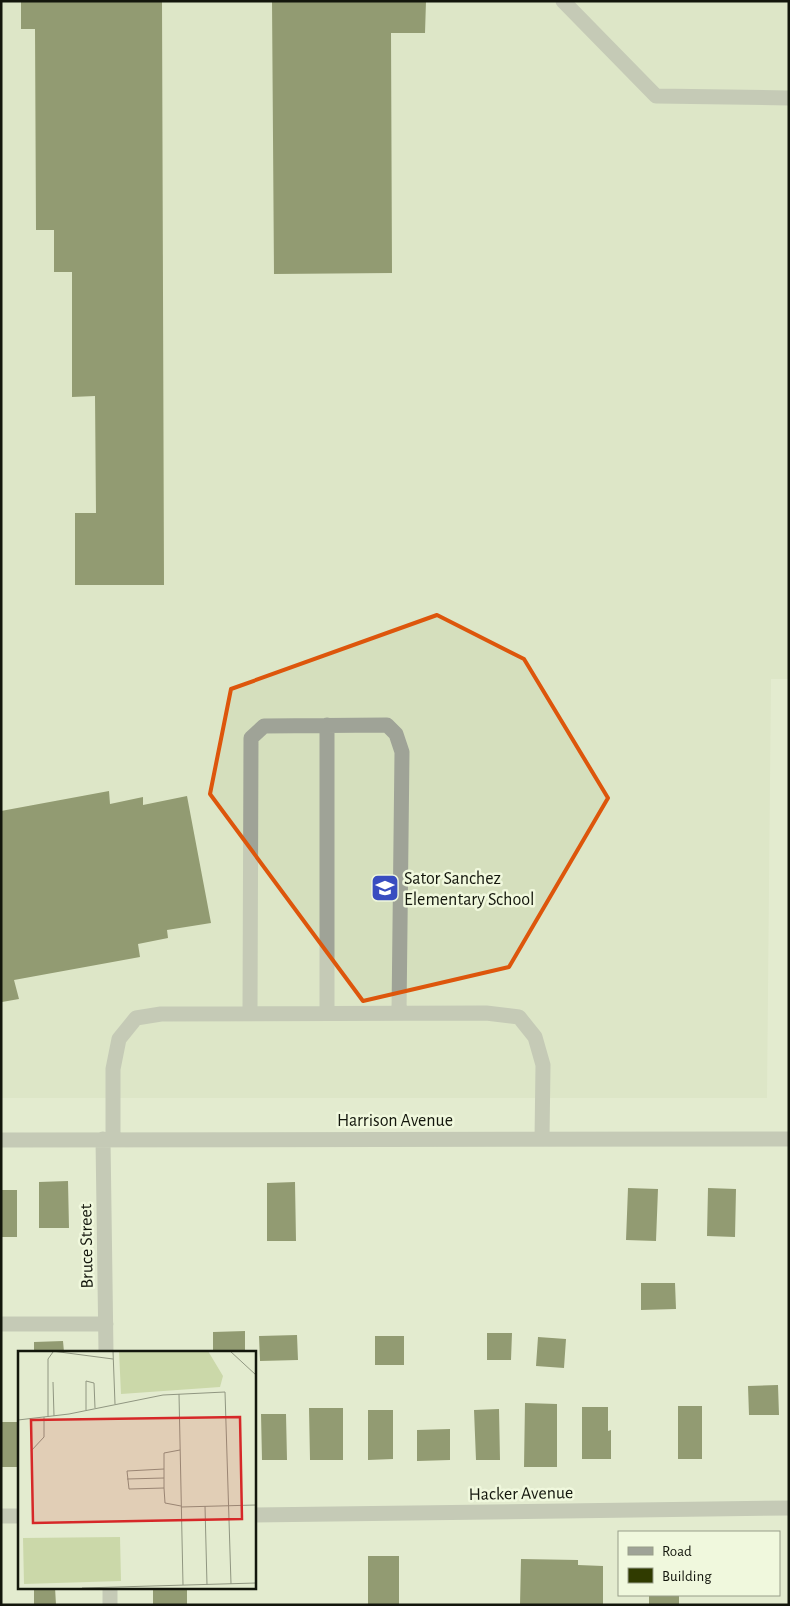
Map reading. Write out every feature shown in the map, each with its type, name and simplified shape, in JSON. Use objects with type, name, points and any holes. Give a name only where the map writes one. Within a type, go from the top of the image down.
[{"type":"street","points":[[563,1],[656,96],[789,98]]},
{"type":"street","points":[[327,725],[327,1014]]},
{"type":"street","points":[[250,1013],[251,738],[264,726],[387,725],[396,734],[402,752],[399,1013]]},
{"type":"street","name":"Bruce Street","points":[[106,1351],[108,1139],[113,1069],[119,1039],[136,1018],[161,1014],[486,1013],[519,1018],[534,1037],[543,1064],[542,1139]]},
{"type":"street","name":"Harrison Avenue","points":[[1,1140],[789,1138]]},
{"type":"street","points":[[1,1324],[106,1324]]},
{"type":"street","name":"Hacker Avenue","points":[[255,1515],[789,1508]]},
{"type":"street","points":[[1,1516],[18,1516]]},
{"type":"street","points":[[110,1588],[110,1605]]},
{"type":"highlighted area","points":[[437,615],[524,659],[608,798],[509,967],[363,1001],[210,794],[231,689]]},
{"type":"shaded area","points":[[1,1],[789,1],[789,679],[771,679],[767,1098],[1,1098]]},
{"type":"building","points":[[21,1],[162,1],[164,585],[75,585],[75,513],[96,513],[95,396],[72,397],[72,272],[54,272],[54,230],[36,230],[35,29],[21,29]]},
{"type":"building","points":[[272,1],[426,1],[425,33],[391,33],[392,273],[274,274]]},
{"type":"building","points":[[109,791],[110,804],[143,797],[143,805],[187,796],[211,923],[167,930],[168,938],[138,944],[140,957],[14,980],[19,999],[2,1002],[1,811]]},
{"type":"building","points":[[68,1181],[69,1228],[39,1228],[39,1182]]},
{"type":"building","points":[[295,1182],[296,1241],[267,1241],[267,1183]]},
{"type":"building","points":[[628,1188],[658,1189],[656,1241],[626,1240]]},
{"type":"building","points":[[708,1188],[736,1189],[735,1237],[707,1236]]},
{"type":"building","points":[[1,1190],[17,1190],[17,1237],[1,1237]]},
{"type":"building","points":[[641,1283],[675,1283],[676,1309],[641,1310]]},
{"type":"building","points":[[245,1331],[245,1351],[213,1351],[213,1332]]},
{"type":"building","points":[[487,1333],[512,1333],[511,1360],[487,1360]]},
{"type":"building","points":[[297,1335],[298,1360],[260,1361],[259,1336]]},
{"type":"building","points":[[375,1336],[404,1336],[404,1365],[375,1365]]},
{"type":"building","points":[[538,1337],[566,1339],[564,1368],[536,1366]]},
{"type":"building","points":[[63,1341],[64,1351],[34,1351],[34,1342]]},
{"type":"building","points":[[778,1385],[779,1415],[749,1415],[748,1386]]},
{"type":"building","points":[[525,1403],[557,1404],[557,1467],[524,1467]]},
{"type":"building","points":[[678,1406],[702,1406],[702,1459],[678,1459]]},
{"type":"building","points":[[582,1407],[608,1407],[608,1431],[611,1430],[611,1459],[582,1459]]},
{"type":"building","points":[[309,1408],[343,1408],[343,1460],[310,1460]]},
{"type":"building","points":[[499,1409],[500,1460],[476,1460],[474,1410]]},
{"type":"building","points":[[368,1410],[393,1410],[393,1459],[368,1460]]},
{"type":"building","points":[[261,1414],[286,1414],[287,1460],[262,1460]]},
{"type":"building","points":[[1,1422],[18,1422],[18,1467],[1,1467]]},
{"type":"building","points":[[450,1429],[450,1460],[417,1461],[417,1430]]},
{"type":"building","points":[[368,1556],[399,1556],[399,1605],[368,1605]]},
{"type":"building","points":[[521,1559],[578,1560],[578,1565],[603,1566],[603,1605],[520,1605]]},
{"type":"building","points":[[34,1588],[55,1588],[56,1605],[34,1605]]},
{"type":"building","points":[[153,1588],[187,1588],[187,1605],[153,1605]]},
{"type":"building","points":[[649,1596],[679,1596],[679,1604],[649,1604]]},
{"type":"place","name":"Sator Sanchez Elementary School","points":[[385,888]]}]
